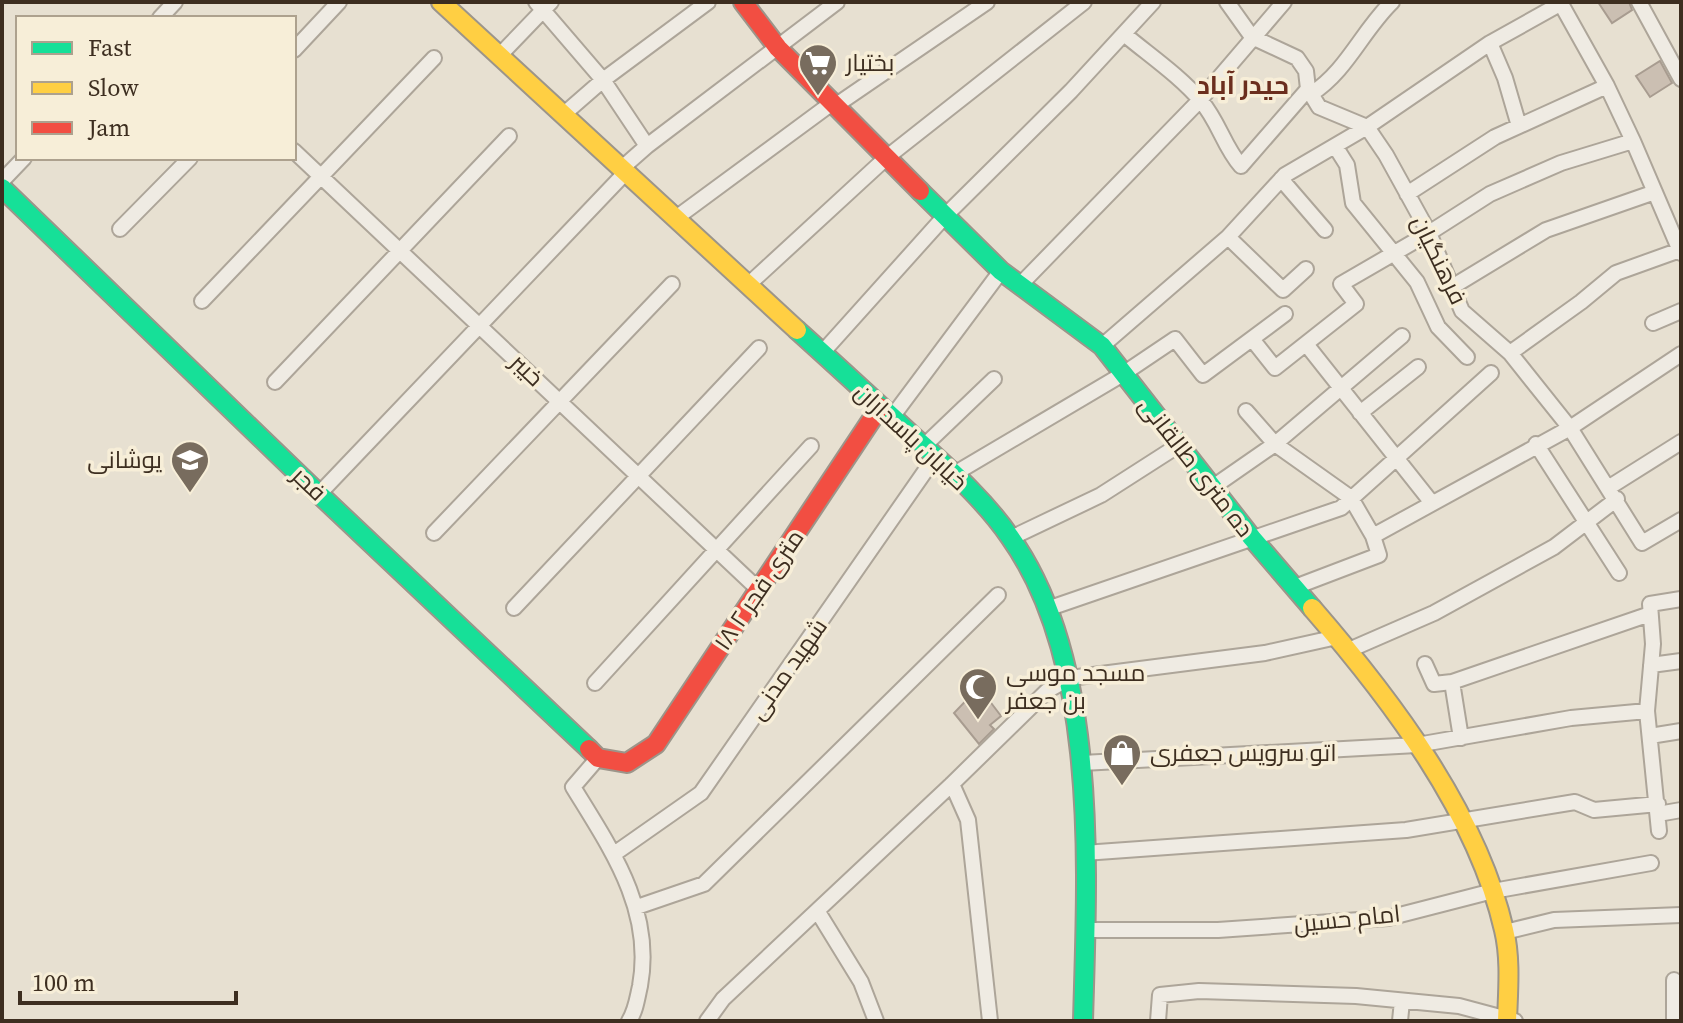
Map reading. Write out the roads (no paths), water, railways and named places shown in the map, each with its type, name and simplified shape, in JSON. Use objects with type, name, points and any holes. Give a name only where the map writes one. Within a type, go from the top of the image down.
[{"type":"street","points":[[296,48],[339,2]]},
{"type":"street","points":[[564,114],[603,80],[708,2]]},
{"type":"street","name":"ده متری طالقانی","points":[[743,2],[778,48],[1001,271],[1102,346],[1252,538],[1371,676],[1465,820],[1493,891],[1505,932],[1510,1021]]},
{"type":"street","points":[[319,494],[647,146],[837,2]]},
{"type":"street","points":[[676,218],[833,104],[987,2]]},
{"type":"street","points":[[748,285],[886,158],[1084,2]]},
{"type":"street","points":[[822,353],[945,216],[1071,91],[1153,2]]},
{"type":"street","points":[[1227,2],[1252,37],[1297,58],[1306,71],[1310,91],[1319,107],[1367,127]]},
{"type":"street","points":[[1020,285],[1200,100],[1284,2]]},
{"type":"street","points":[[1124,34],[1200,100],[1221,129],[1229,153],[1241,166],[1310,91],[1348,62],[1376,17],[1392,2]]},
{"type":"street","points":[[1639,2],[1681,79]]},
{"type":"street","points":[[1102,346],[1228,237],[1281,179],[1367,127],[1490,43],[1560,3],[1607,86],[1680,252],[1616,273],[1510,353]]},
{"type":"street","name":"خیابان پاسداران","points":[[449,5],[930,451],[1011,538],[1050,608],[1070,678],[1082,763],[1086,930],[1083,1021]]},
{"type":"street","points":[[500,55],[543,5],[603,80],[647,146]]},
{"type":"street","points":[[1490,43],[1505,78],[1519,126]]},
{"type":"street","points":[[202,301],[434,58]]},
{"type":"street","points":[[1407,194],[1495,137],[1607,86]]},
{"type":"street","name":"فرهنگیان","points":[[1367,127],[1429,233],[1462,311],[1510,353],[1570,428],[1642,543],[1681,520]]},
{"type":"street","points":[[275,382],[509,136]]},
{"type":"street","points":[[1252,339],[1275,368],[1356,304],[1341,284],[1490,194],[1561,163],[1633,141]]},
{"type":"street","points":[[1335,146],[1347,165],[1353,203],[1417,282],[1438,327],[1467,357]]},
{"type":"street","name":"خیبر","points":[[296,153],[759,590]]},
{"type":"street","points":[[2,181],[22,160]]},
{"type":"street","points":[[120,229],[188,160]]},
{"type":"street","points":[[1281,179],[1325,230]]},
{"type":"street","name":"فجر","points":[[2,188],[598,758]]},
{"type":"street","points":[[1452,287],[1546,230],[1655,192]]},
{"type":"street","points":[[1228,237],[1283,290],[1306,269]]},
{"type":"street","points":[[886,412],[1001,271]]},
{"type":"street","points":[[434,533],[672,284]]},
{"type":"street","points":[[1653,323],[1681,311]]},
{"type":"street","points":[[954,474],[1123,374],[1175,339],[1203,375],[1285,314]]},
{"type":"street","points":[[1213,487],[1275,444],[1402,336]]},
{"type":"street","points":[[1306,344],[1432,503]]},
{"type":"street","points":[[514,608],[759,348]]},
{"type":"street","points":[[1373,536],[1570,428],[1681,354]]},
{"type":"street","points":[[1360,413],[1418,367]]},
{"type":"street","points":[[1050,608],[1341,508],[1491,373]]},
{"type":"street","name":"شهید مدنی","points":[[614,854],[701,793],[930,451],[994,379]]},
{"type":"street","points":[[1246,411],[1275,444],[1351,498],[1373,536],[1379,555],[1295,587]]},
{"type":"street","name":"۱۸ متری فجر ۲","points":[[598,758],[627,763],[656,744],[759,590],[886,412]]},
{"type":"street","points":[[707,1021],[723,999],[1047,691],[1070,678],[1343,644],[1434,613],[1554,547],[1585,523],[1612,494],[1681,442]]},
{"type":"street","points":[[1536,444],[1619,573]]},
{"type":"street","points":[[1011,538],[1101,495],[1179,445]]},
{"type":"street","points":[[595,683],[811,446]]},
{"type":"street","points":[[637,907],[704,884],[998,595]]},
{"type":"street","points":[[1425,664],[1434,684],[1452,682],[1681,599]]},
{"type":"street","points":[[1650,609],[1653,644],[1647,711],[1659,831]]},
{"type":"street","points":[[1651,665],[1681,661]]},
{"type":"street","points":[[1452,682],[1461,738]]},
{"type":"street","points":[[1082,763],[1417,745],[1571,718],[1647,711]]},
{"type":"street","points":[[1650,736],[1681,731]]},
{"type":"street","points":[[598,758],[573,787],[614,854],[637,907],[645,960],[636,1010],[629,1021]]},
{"type":"street","points":[[952,784],[968,820],[990,1021]]},
{"type":"street","points":[[1084,853],[1406,830],[1575,802],[1594,810],[1681,810]]},
{"type":"street","name":"امام حسین","points":[[1086,930],[1218,930],[1388,918],[1493,891],[1651,863]]},
{"type":"street","points":[[818,912],[861,982],[876,1021]]},
{"type":"street","points":[[1505,932],[1554,920],[1681,915]]},
{"type":"street","points":[[1674,980],[1674,1021]]},
{"type":"street","points":[[1158,1021],[1160,995],[1199,991],[1356,996],[1402,1001],[1458,1014],[1510,1021]]},
{"type":"street","points":[[1400,1021],[1402,1001]]},
{"type":"place","name":"بختیار","points":[[818,97]]},
{"type":"place","name":"یوشانی","points":[[190,494]]},
{"type":"place","name":"مسجد موسی بن جعفر","points":[[978,721]]},
{"type":"place","name":"اتو سرویس جعفری","points":[[1122,787]]},
{"type":"district","name":"حیدر آباد","points":[[1243,85]]}]
